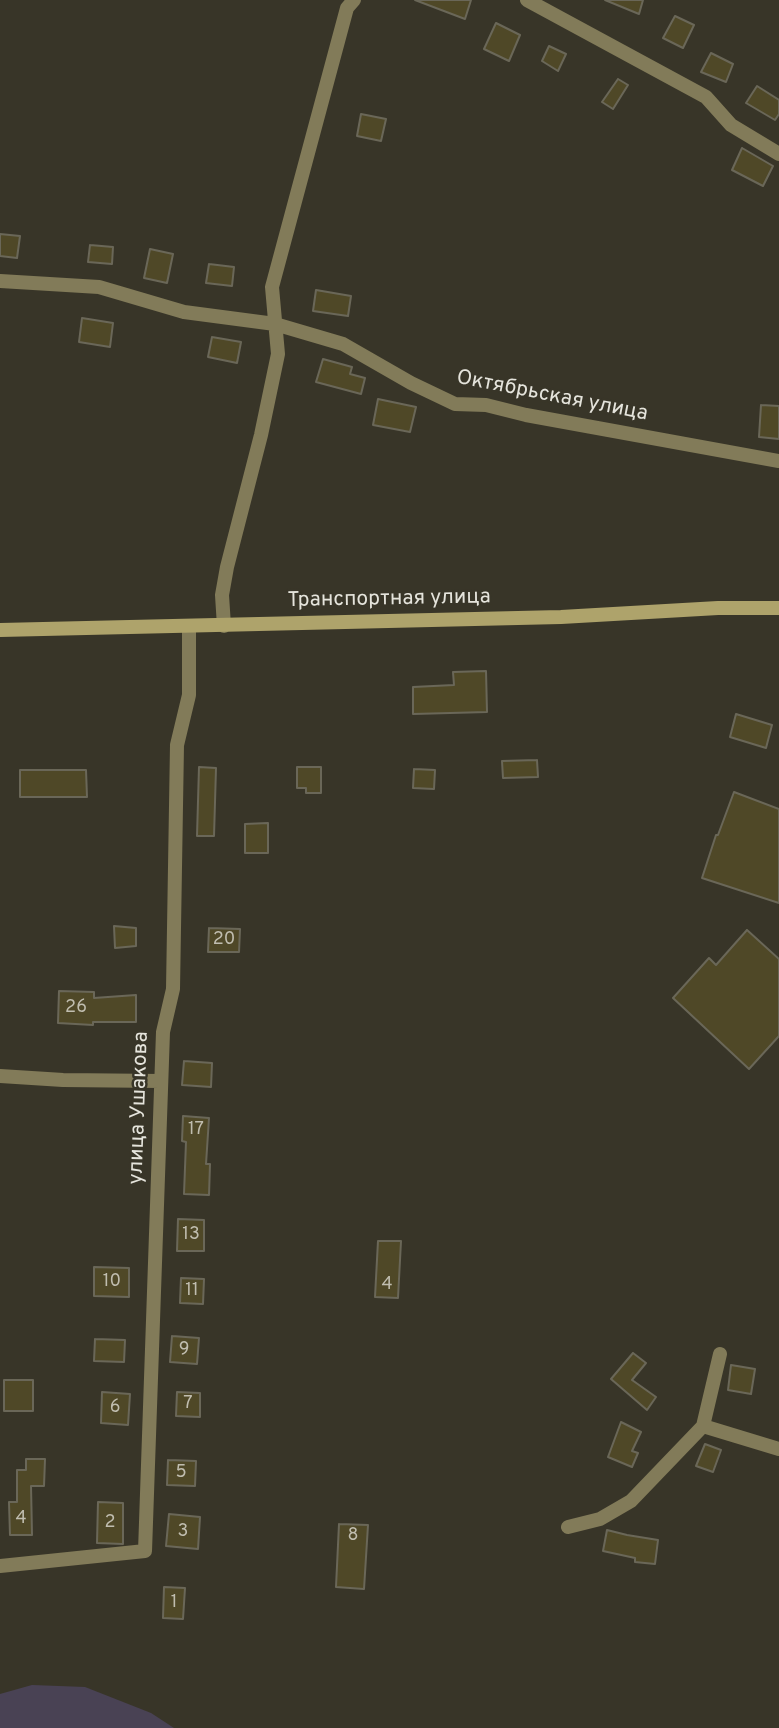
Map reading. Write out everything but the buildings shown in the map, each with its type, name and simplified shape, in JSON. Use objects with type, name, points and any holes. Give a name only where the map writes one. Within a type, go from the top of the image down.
[{"type":"main road","name":"Транспортная улица","points":[[0,630],[561,617],[718,608],[779,608]]},
{"type":"street","points":[[224,626],[222,595],[227,567],[261,435],[278,354],[272,287],[347,8],[354,0]]},
{"type":"street","points":[[527,0],[706,97],[731,125],[779,154]]},
{"type":"street","name":"Октябрьская улица","points":[[0,281],[99,287],[184,312],[275,324],[343,344],[411,383],[455,404],[486,405],[526,415],[779,461]]},
{"type":"street","name":"улица Ушакова","points":[[0,1566],[145,1551],[163,1032],[173,989],[177,745],[189,695],[189,627]]},
{"type":"street","points":[[0,1076],[162,1081]]},
{"type":"street","points":[[568,1527],[600,1519],[631,1501],[703,1426],[720,1354]]},
{"type":"street","points":[[703,1426],[779,1449]]},
{"type":"shaded area","points":[[32,1685],[85,1687],[151,1713],[174,1728],[0,1728],[0,1694]]}]
